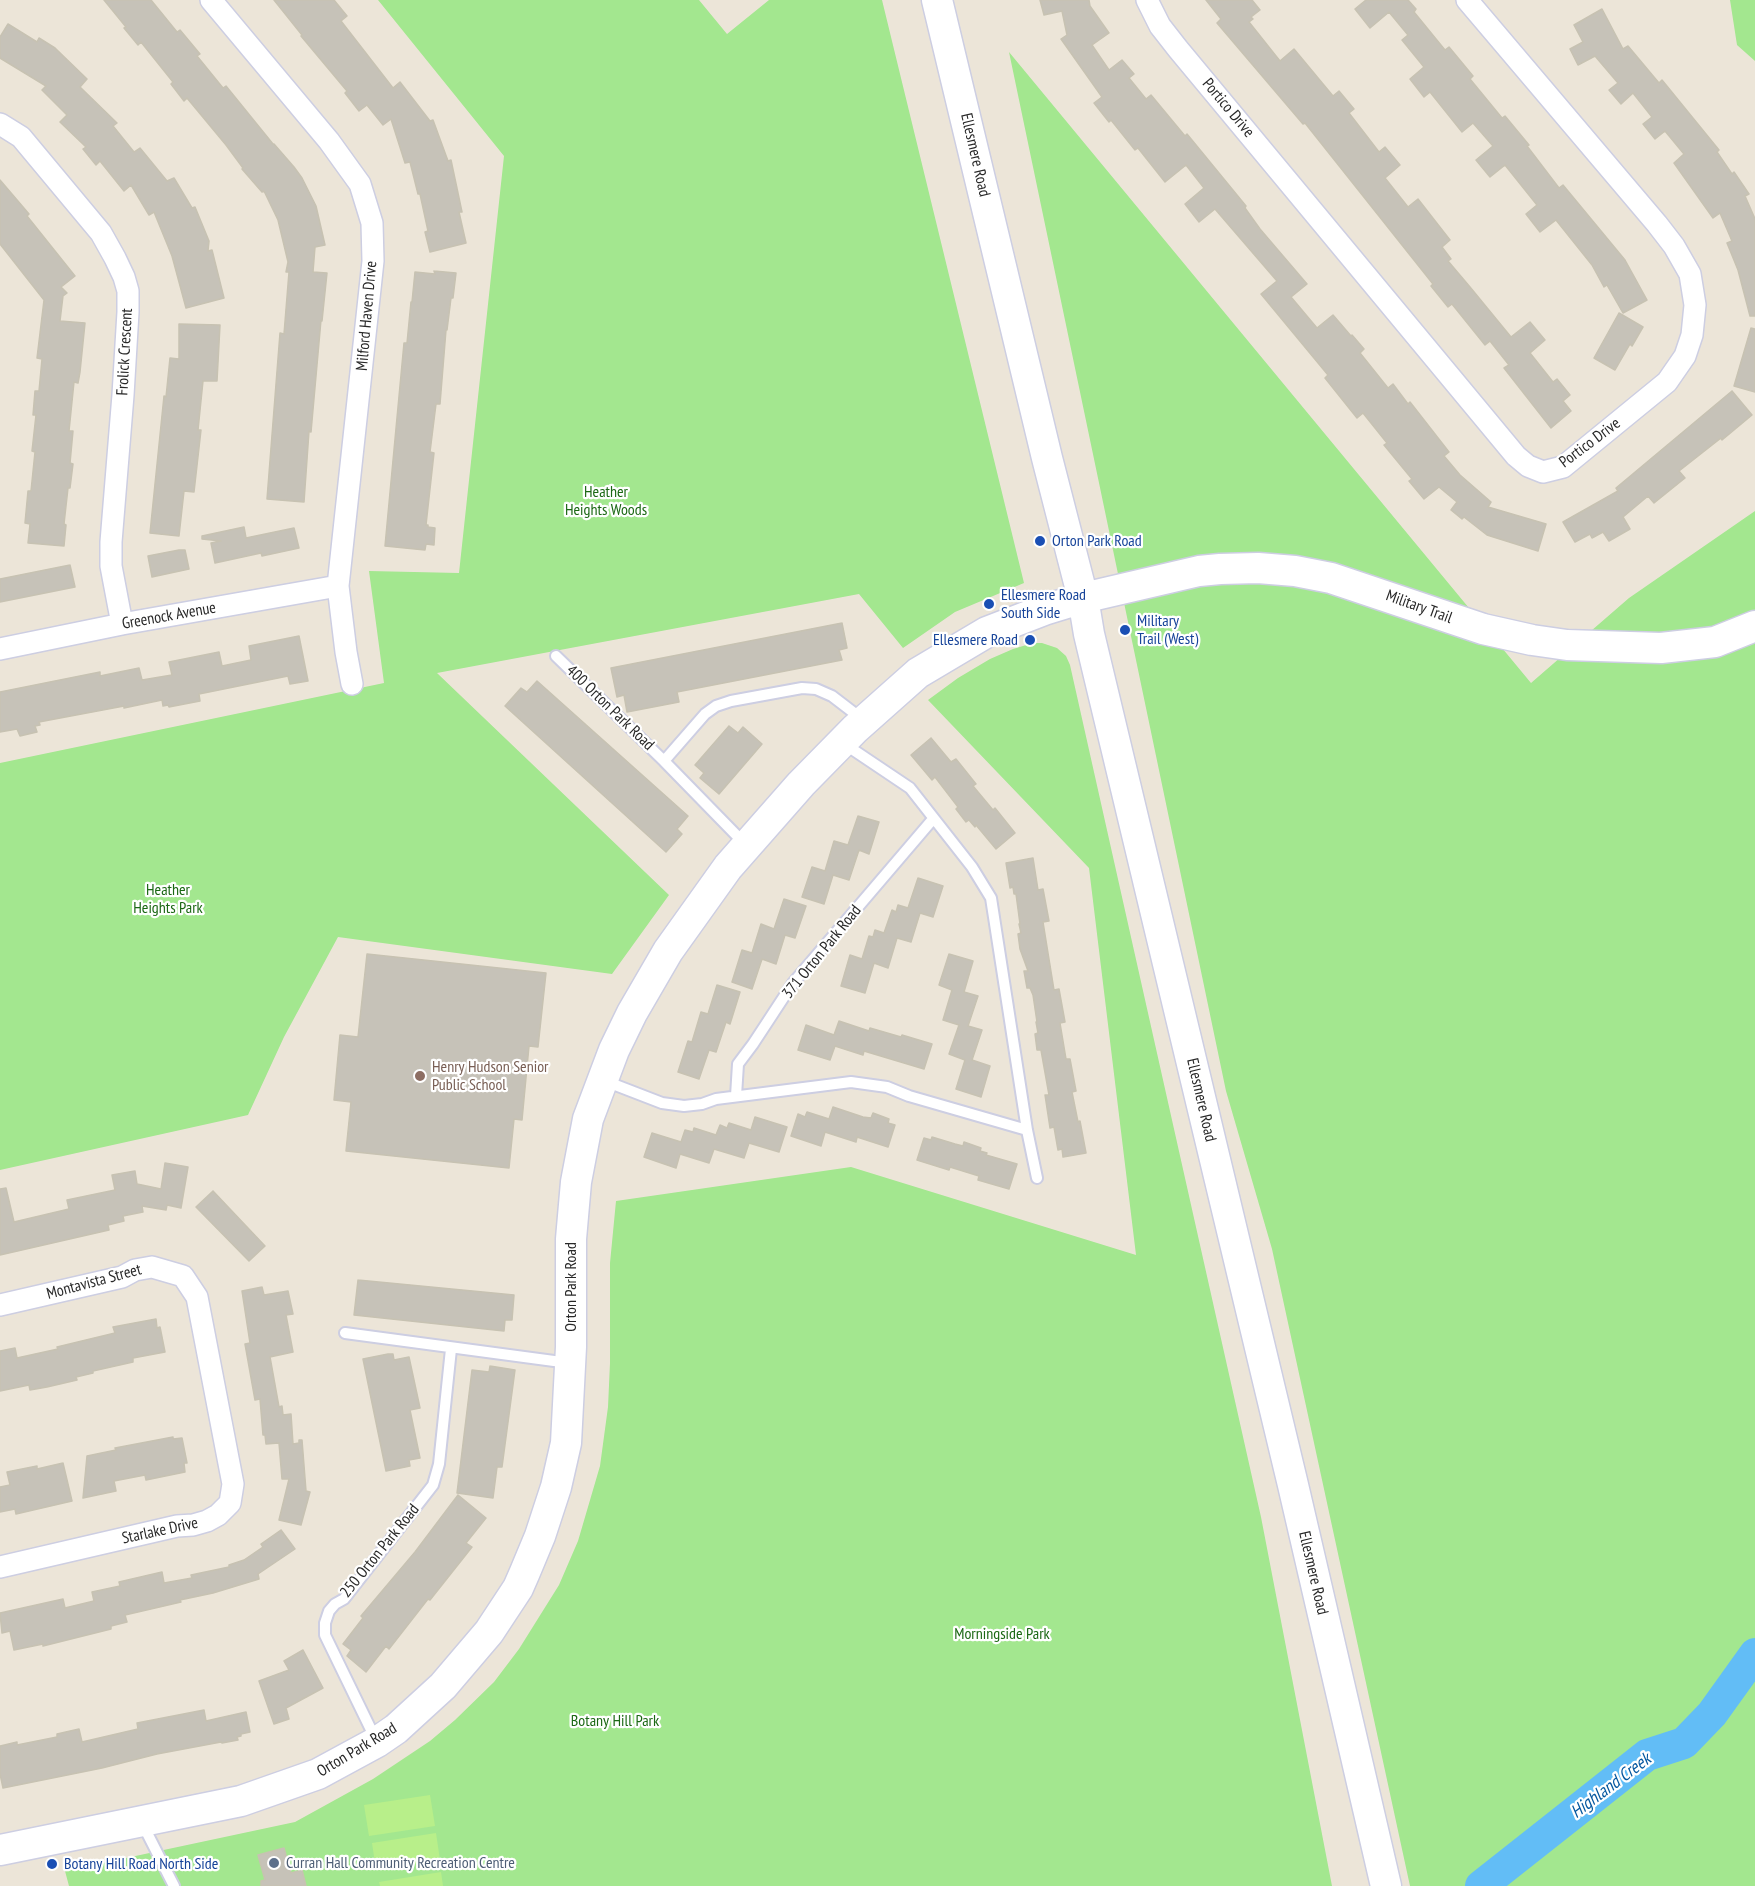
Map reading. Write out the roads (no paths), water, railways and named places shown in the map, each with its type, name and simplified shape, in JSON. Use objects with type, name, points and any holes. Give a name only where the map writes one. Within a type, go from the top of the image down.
[{"type":"street","name":"Milford Haven Drive","points":[[211,0],[328,141],[360,184],[372,223],[373,261],[338,585],[352,684]]},
{"type":"street","name":"Ellesmere Road","points":[[938,0],[1047,458],[1083,598],[1089,634],[1386,1886]]},
{"type":"street","name":"Portico Drive","points":[[1147,0],[1160,26],[1178,49],[1516,456],[1528,466],[1543,472],[1563,466],[1668,382],[1685,356],[1692,335],[1695,305],[1690,274],[1674,246],[1467,0]]},
{"type":"street","name":"Frolick Crescent","points":[[0,124],[21,137],[100,233],[115,258],[128,291],[123,395],[111,542],[111,567],[122,624]]},
{"type":"street","name":"Military Trail","points":[[1083,598],[1199,571],[1258,568],[1295,571],[1331,578],[1483,629],[1547,643],[1640,649],[1661,648],[1715,642],[1755,626]]},
{"type":"street","name":"Greenock Avenue","points":[[0,649],[122,624],[338,585]]},
{"type":"street","name":"Orton Park Road","points":[[0,1850],[241,1801],[318,1774],[396,1729],[443,1686],[489,1632],[518,1587],[540,1536],[566,1443],[571,1347],[571,1239],[576,1182],[588,1119],[614,1050],[668,951],[746,845],[801,784],[864,721],[918,673],[987,632],[1083,598]]},
{"type":"street","name":"Montavista Street","points":[[0,1305],[122,1277],[135,1270],[152,1267],[183,1276],[197,1297],[214,1382]]},
{"type":"street","name":"Starlake Drive","points":[[0,1567],[177,1526],[193,1525],[218,1515],[230,1503],[233,1484],[214,1382]]},
{"type":"lane","name":"400 Orton Park Road","points":[[556,656],[746,845]]},
{"type":"lane","name":"400 Orton Park Road","points":[[664,761],[705,714],[716,706],[732,701],[802,688],[816,689],[832,696],[864,721]]},
{"type":"lane","points":[[843,743],[910,788],[972,867],[991,898],[1036,1178]]},
{"type":"lane","name":"371 Orton Park Road","points":[[736,1096],[738,1064],[793,983],[933,819]]},
{"type":"lane","points":[[602,1080],[672,1105],[695,1106],[716,1099],[851,1082],[887,1087],[909,1096],[1027,1130]]},
{"type":"lane","points":[[345,1333],[569,1363]]},
{"type":"lane","name":"250 Orton Park Road","points":[[377,1742],[325,1635],[325,1623],[329,1611],[344,1599],[433,1485],[439,1464],[451,1349]]},
{"type":"lane","points":[[141,1821],[174,1886]]},
{"type":"waterway","name":"Highland Creek","points":[[1481,1886],[1647,1755],[1684,1743],[1712,1714],[1755,1654]]},
{"type":"place","name":"Orton Park Road","points":[[1040,541]]},
{"type":"place","name":"Ellesmere Road South Side","points":[[989,604]]},
{"type":"place","name":"Military Trail (West)","points":[[1125,630]]},
{"type":"place","name":"Ellesmere Road","points":[[1030,640]]},
{"type":"place","name":"Henry Hudson Senior Public School","points":[[420,1076]]},
{"type":"place","name":"Curran Hall Community Recreation Centre","points":[[274,1863]]},
{"type":"place","name":"Botany Hill Road North Side","points":[[52,1864]]},
{"type":"park label","name":"Heather Heights Woods","points":[[606,501]]},
{"type":"park label","name":"Heather Heights Park","points":[[168,899]]},
{"type":"park label","name":"Morningside Park","points":[[1002,1634]]},
{"type":"park label","name":"Botany Hill Park","points":[[615,1721]]}]
